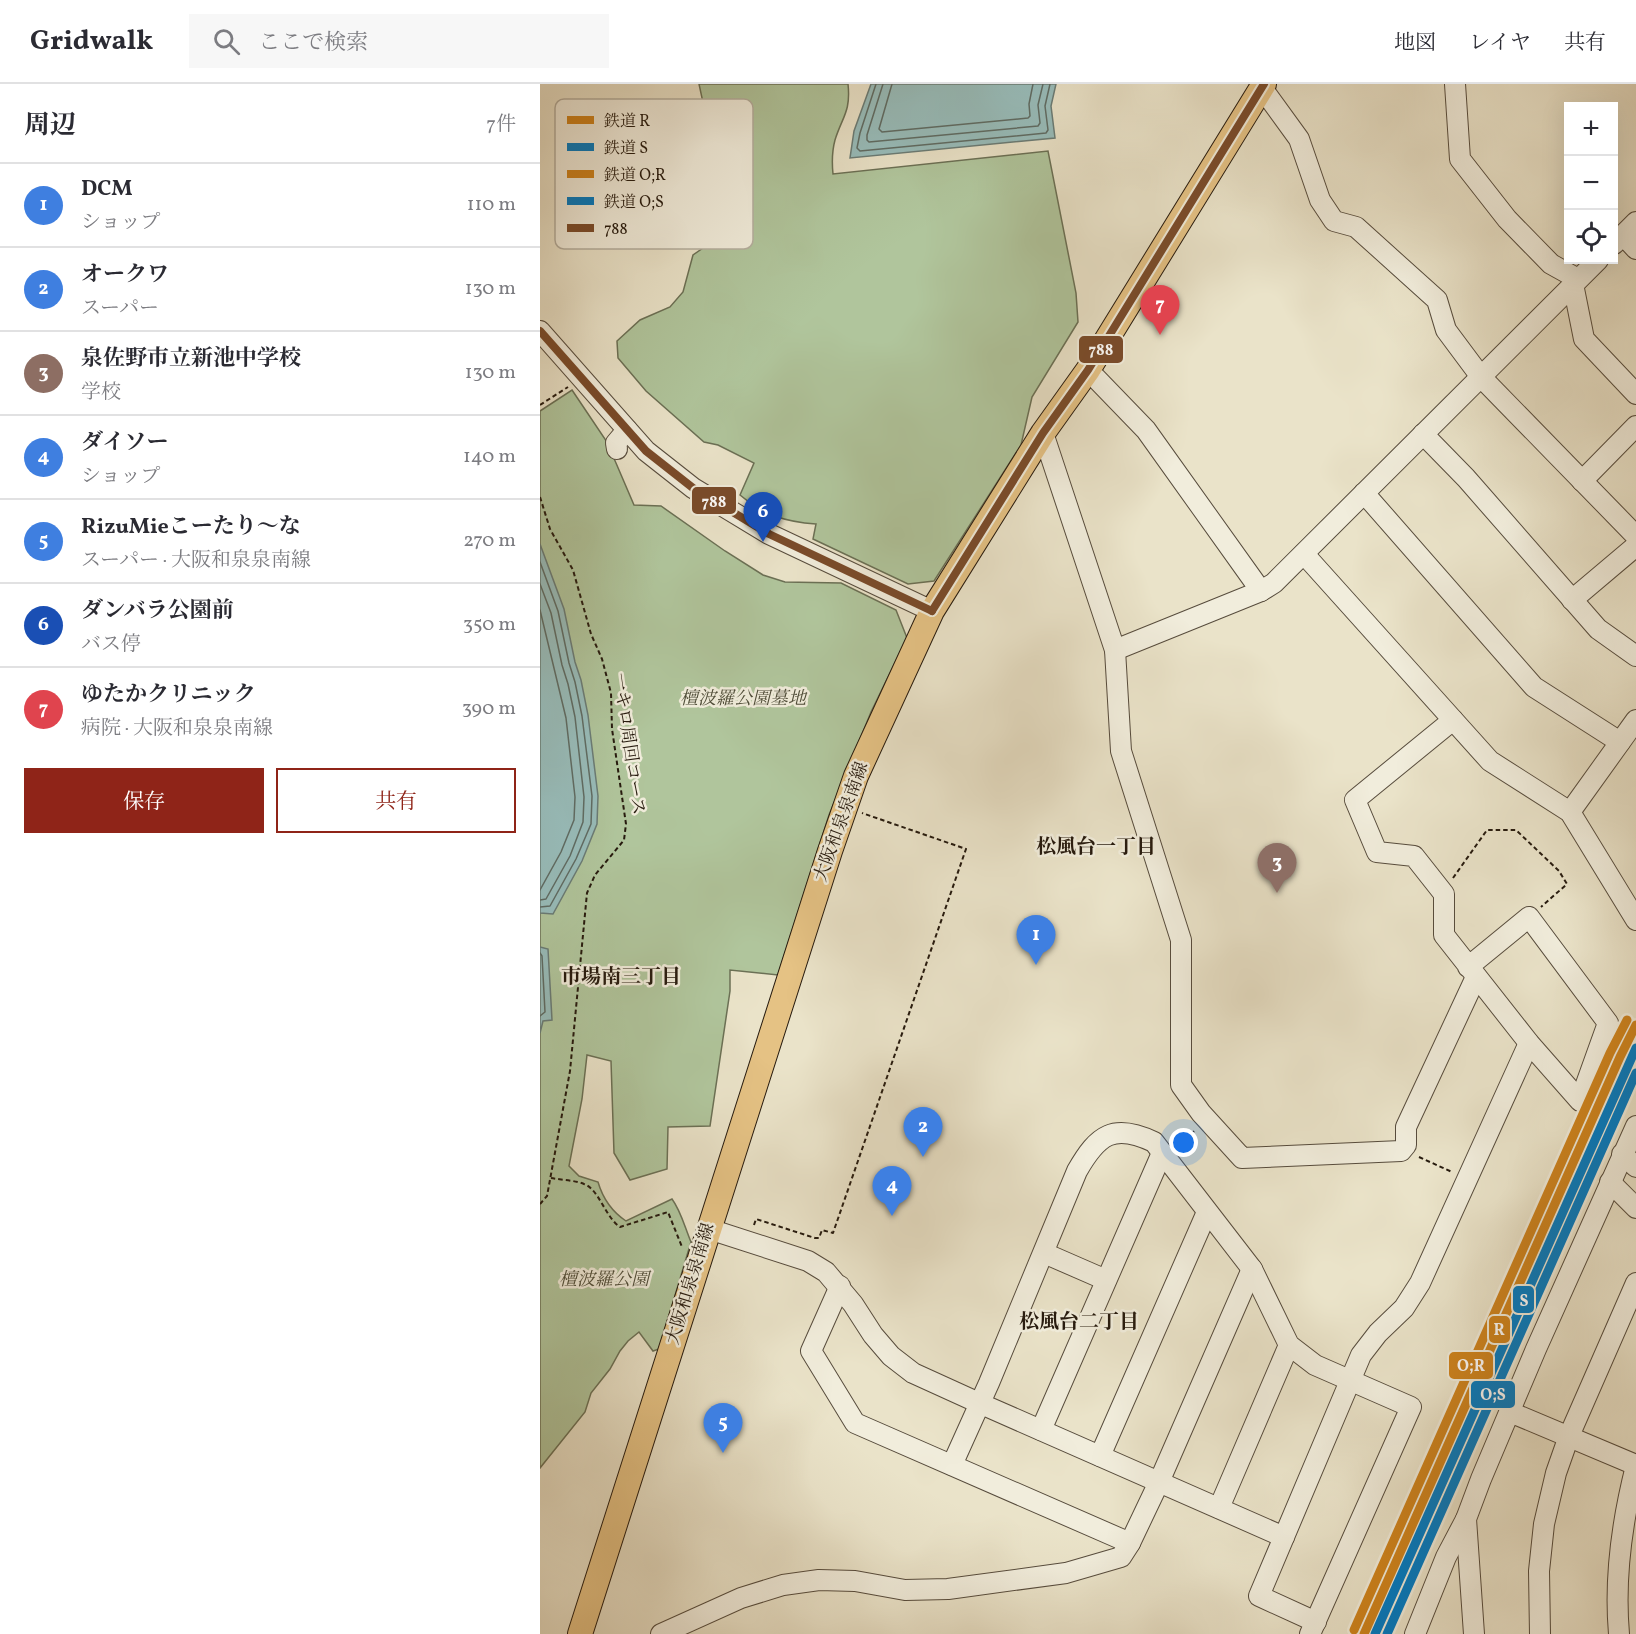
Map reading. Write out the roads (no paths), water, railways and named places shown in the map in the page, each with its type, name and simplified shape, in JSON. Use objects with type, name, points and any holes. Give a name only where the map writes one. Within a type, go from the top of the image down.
[{"type":"main road","name":"大阪和泉泉南線","points":[[580,1634],[699,1259],[826,882],[845,808],[856,776],[932,611],[993,524],[1043,433],[1088,370],[1263,86]]},
{"type":"street","points":[[1455,84],[1460,159],[1507,219],[1551,264],[1575,282],[1584,339],[1636,394]]},
{"type":"street","points":[[1263,86],[1299,139],[1320,200],[1334,221],[1356,227],[1437,300],[1446,330],[1481,377],[1636,536]]},
{"type":"street","points":[[1115,650],[1261,591],[1274,583],[1594,264]]},
{"type":"street","points":[[540,332],[646,451],[676,464],[693,488],[769,534],[932,611]]},
{"type":"street","points":[[1088,370],[1146,430],[1261,591]]},
{"type":"street","points":[[1582,481],[1636,426]]},
{"type":"street","points":[[617,449],[616,442],[627,430]]},
{"type":"street","points":[[1043,433],[1115,650],[1121,751],[1181,940],[1181,1085],[1201,1113],[1242,1158],[1401,1151],[1406,1145],[1406,1128],[1472,972],[1529,917],[1608,1023],[1580,1101],[1529,1043],[1472,972],[1444,935],[1444,894],[1414,856],[1377,852],[1355,800],[1453,720]]},
{"type":"street","points":[[1423,434],[1466,478],[1598,629],[1636,656]]},
{"type":"street","points":[[1364,493],[1534,687],[1620,742]]},
{"type":"street","points":[[1572,600],[1636,546]]},
{"type":"street","points":[[1304,554],[1490,761],[1570,812],[1632,913]]},
{"type":"street","points":[[1570,812],[1636,720]]},
{"type":"street","points":[[1632,913],[1636,887]]},
{"type":"street","points":[[952,1465],[989,1383],[1077,1171],[1087,1154],[1099,1140],[1113,1133],[1134,1133],[1154,1142],[1252,1269],[1289,1345],[1315,1365],[1349,1380],[1411,1407],[1313,1628],[1259,1596],[1349,1380],[1361,1355],[1378,1333],[1404,1308],[1420,1283],[1529,1043]]},
{"type":"street","points":[[1415,1634],[1446,1557],[1466,1519],[1481,1479],[1610,1182],[1629,1160],[1636,1126]]},
{"type":"street","points":[[1041,1430],[1162,1153]]},
{"type":"street","points":[[1610,1182],[1636,1208]]},
{"type":"street","points":[[1100,1456],[1207,1212]]},
{"type":"street","points":[[709,1229],[808,1261],[826,1272],[840,1286],[873,1335],[891,1356],[913,1373],[1284,1537]]},
{"type":"street","points":[[1044,1253],[1106,1280]]},
{"type":"street","points":[[661,1634],[741,1598],[783,1585],[819,1580],[855,1581],[905,1590],[948,1589],[1066,1573],[1121,1557],[1159,1482],[1252,1269]]},
{"type":"street","points":[[1540,1634],[1539,1571],[1544,1524],[1556,1473],[1569,1437],[1636,1283]]},
{"type":"street","points":[[840,1286],[810,1351],[855,1423],[1130,1543]]},
{"type":"street","points":[[1219,1508],[1289,1345]]},
{"type":"street","points":[[1510,1412],[1636,1465],[1626,1508],[1627,1577],[1619,1634]]},
{"type":"street","points":[[1466,1519],[1474,1634]]},
{"type":"water","points":[[871,84],[1056,84],[1051,106],[1055,138],[850,158],[854,131]]},
{"type":"water","points":[[540,544],[564,609],[581,680],[588,715],[598,796],[597,824],[582,861],[553,914],[540,913]]},
{"type":"water","points":[[540,947],[548,949],[552,1020],[543,1021],[540,1033]]},
{"type":"rail line","name":"O;R","points":[[1354,1630],[1610,1053],[1627,1020]]},
{"type":"rail line","name":"R","points":[[1364,1634],[1636,1025]]},
{"type":"rail line","name":"S","points":[[1375,1634],[1636,1048]]},
{"type":"rail line","name":"O;S","points":[[1387,1634],[1636,1073]]},
{"type":"place","name":"ゆたかクリニック","points":[[1160,335]]},
{"type":"place","name":"ダンバラ公園前","points":[[763,542]]},
{"type":"place","name":"泉佐野市立新池中学校","points":[[1277,893]]},
{"type":"place","name":"DCM","points":[[1036,965]]},
{"type":"place","name":"オークワ","points":[[923,1157]]},
{"type":"place","name":"ダイソー","points":[[892,1216]]},
{"type":"place","name":"RizuMieこーたり～な","points":[[723,1453]]},
{"type":"district","name":"松風台一丁目","points":[[1096,848]]},
{"type":"district","name":"市場南三丁目","points":[[621,978]]},
{"type":"district","name":"松風台二丁目","points":[[1079,1323]]},
{"type":"park label","name":"檀波羅公園墓地","points":[[743,699]]},
{"type":"park label","name":"檀波羅公園","points":[[604,1280]]}]
